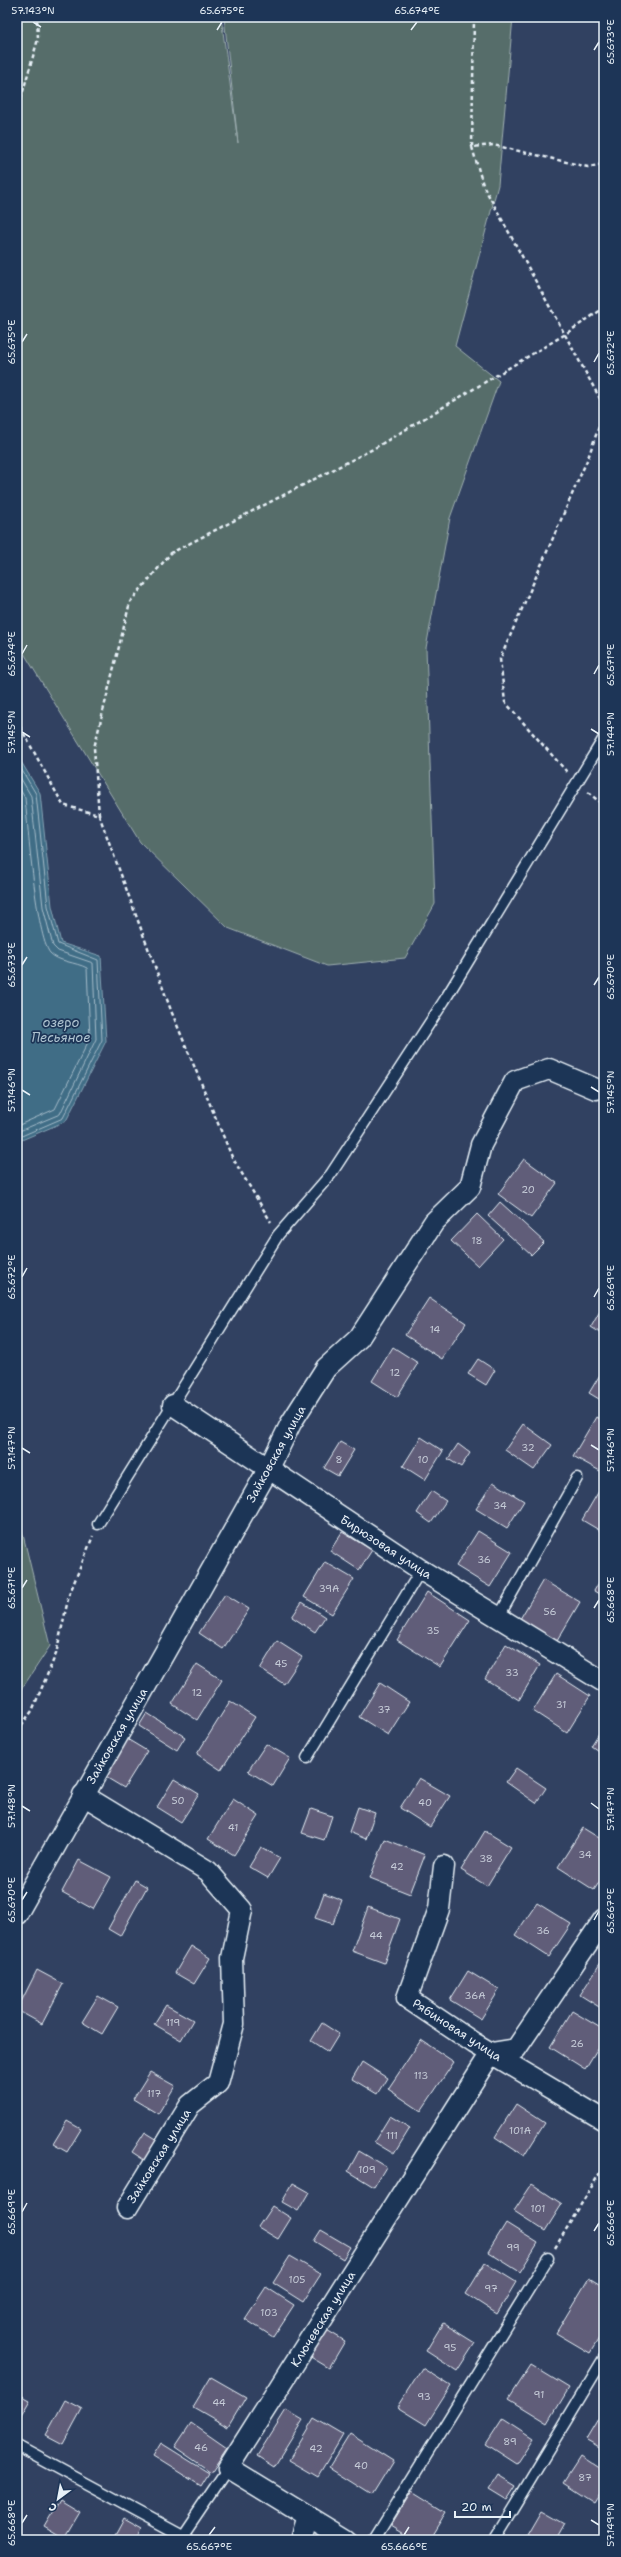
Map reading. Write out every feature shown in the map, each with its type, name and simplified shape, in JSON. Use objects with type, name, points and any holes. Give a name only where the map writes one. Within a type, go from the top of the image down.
[{"type":"street","name":"Зайковская улица","points":[[17,1914],[269,1468],[291,1422],[326,1368],[359,1338],[434,1222],[470,1187],[481,1145],[515,1081],[548,1069],[601,1087]]},
{"type":"street","name":"Бирюзовая улица","points":[[173,1405],[422,1570],[604,1682]]},
{"type":"street","name":"Зайковская улица","points":[[83,1795],[208,1871],[242,1910],[232,1958],[234,2024],[218,2083],[190,2105],[127,2208]]},
{"type":"street","name":"Рябиновая улица","points":[[444,1866],[439,1909],[407,1998],[491,2053],[604,2120]]},
{"type":"street","points":[[491,2053],[516,2049],[604,1919]]},
{"type":"street","name":"Ключевская улица","points":[[228,2468],[491,2053]]},
{"type":"street","points":[[228,2468],[346,2540]]},
{"type":"street","points":[[301,2540],[308,2517]]},
{"type":"lane","points":[[98,1524],[278,1235],[331,1174],[444,1001],[604,738]]},
{"type":"lane","points":[[498,1618],[577,1478]]},
{"type":"lane","points":[[308,1758],[422,1570]]},
{"type":"lane","points":[[374,2540],[548,2258]]},
{"type":"lane","points":[[494,2540],[604,2358]]},
{"type":"lane","points":[[17,2446],[186,2538],[228,2468]]},
{"type":"path","points":[[17,112],[38,39],[37,17]]},
{"type":"path","points":[[474,17],[472,147],[482,185],[604,406]]},
{"type":"path","points":[[472,147],[493,145],[588,167],[604,164]]},
{"type":"path","points":[[278,1235],[232,1157],[172,1013],[99,815],[94,748],[130,602],[171,553],[372,449],[564,335],[604,308]]},
{"type":"path","points":[[604,412],[588,458],[500,659],[505,702],[577,782],[604,806]]},
{"type":"path","points":[[17,721],[63,805],[99,815]]},
{"type":"path","points":[[17,1731],[32,1711],[56,1654],[69,1595],[98,1524]]},
{"type":"path","points":[[548,2258],[604,2166]]},
{"type":"green space","points":[[17,17],[221,17],[238,143],[224,17],[513,17],[498,185],[455,346],[499,381],[450,518],[426,648],[435,904],[405,958],[327,966],[228,928],[140,842],[17,642]]},
{"type":"green space","points":[[17,1510],[50,1646],[17,1696]]},
{"type":"water","name":"озеро Песьяное","points":[[17,755],[40,793],[52,906],[61,943],[101,956],[106,1041],[66,1121],[17,1142]]},
{"type":"building","points":[[524,1159],[557,1183],[531,1218],[498,1194]]},
{"type":"building","points":[[500,1202],[544,1242],[531,1255],[488,1216]]},
{"type":"building","points":[[477,1214],[503,1239],[478,1266],[451,1241]]},
{"type":"building","points":[[429,1298],[466,1323],[442,1359],[405,1335]]},
{"type":"building","points":[[604,1304],[604,1335],[591,1327]]},
{"type":"building","points":[[393,1347],[418,1363],[397,1397],[372,1381]]},
{"type":"building","points":[[478,1359],[495,1370],[486,1385],[468,1374]]},
{"type":"building","points":[[604,1368],[604,1402],[589,1393]]},
{"type":"building","points":[[596,1417],[604,1421],[604,1465],[600,1471],[573,1456]]},
{"type":"building","points":[[523,1424],[552,1445],[534,1470],[505,1450]]},
{"type":"building","points":[[421,1437],[443,1451],[425,1480],[403,1466]]},
{"type":"building","points":[[340,1442],[354,1450],[338,1476],[324,1468]]},
{"type":"building","points":[[458,1444],[470,1453],[461,1467],[448,1459]]},
{"type":"building","points":[[493,1482],[524,1501],[507,1528],[476,1509]]},
{"type":"building","points":[[431,1491],[446,1501],[431,1523],[417,1513]]},
{"type":"building","points":[[599,1491],[604,1494],[604,1533],[582,1520]]},
{"type":"building","points":[[478,1531],[512,1552],[490,1587],[456,1566]]},
{"type":"building","points":[[342,1532],[372,1550],[359,1570],[330,1551]]},
{"type":"building","points":[[325,1562],[354,1579],[332,1614],[304,1597]]},
{"type":"building","points":[[604,1574],[604,1597],[594,1591]]},
{"type":"building","points":[[543,1580],[580,1602],[557,1641],[520,1619]]},
{"type":"building","points":[[427,1592],[470,1620],[440,1667],[397,1640]]},
{"type":"building","points":[[225,1594],[249,1609],[223,1649],[199,1633]]},
{"type":"building","points":[[302,1602],[325,1617],[315,1632],[292,1617]]},
{"type":"building","points":[[277,1641],[302,1657],[284,1684],[260,1669]]},
{"type":"building","points":[[506,1644],[540,1665],[519,1700],[485,1679]]},
{"type":"building","points":[[197,1664],[222,1680],[197,1720],[172,1704]]},
{"type":"building","points":[[556,1674],[590,1696],[567,1733],[533,1711]]},
{"type":"building","points":[[380,1683],[409,1702],[388,1735],[359,1717]]},
{"type":"building","points":[[230,1701],[255,1717],[221,1770],[197,1754]]},
{"type":"building","points":[[147,1713],[185,1737],[177,1750],[139,1726]]},
{"type":"building","points":[[604,1725],[604,1755],[591,1746]]},
{"type":"building","points":[[127,1739],[147,1751],[124,1788],[104,1776]]},
{"type":"building","points":[[266,1744],[290,1758],[273,1786],[248,1771]]},
{"type":"building","points":[[516,1768],[546,1788],[536,1803],[506,1782]]},
{"type":"building","points":[[419,1778],[450,1796],[430,1827],[400,1808]]},
{"type":"building","points":[[174,1779],[199,1794],[181,1822],[157,1807]]},
{"type":"building","points":[[233,1799],[259,1816],[234,1855],[208,1839]]},
{"type":"building","points":[[358,1807],[375,1813],[366,1839],[349,1832]]},
{"type":"building","points":[[311,1809],[332,1816],[324,1840],[302,1833]]},
{"type":"building","points":[[583,1828],[604,1841],[604,1875],[594,1890],[558,1867]]},
{"type":"building","points":[[485,1831],[511,1847],[487,1886],[461,1870]]},
{"type":"building","points":[[385,1839],[425,1855],[410,1894],[370,1878]]},
{"type":"building","points":[[261,1847],[280,1858],[268,1878],[249,1867]]},
{"type":"building","points":[[79,1860],[111,1877],[93,1909],[62,1892]]},
{"type":"building","points":[[135,1880],[147,1887],[120,1936],[108,1929]]},
{"type":"building","points":[[324,1893],[342,1900],[333,1924],[315,1918]]},
{"type":"building","points":[[537,1903],[571,1924],[549,1957],[515,1935]]},
{"type":"building","points":[[368,1907],[400,1919],[384,1963],[352,1951]]},
{"type":"building","points":[[191,1946],[210,1958],[194,1984],[175,1973]]},
{"type":"building","points":[[603,1959],[604,1960],[604,2010],[580,1995]]},
{"type":"building","points":[[37,1970],[63,1984],[42,2024],[17,2010]]},
{"type":"building","points":[[468,1971],[499,1990],[481,2019],[450,2000]]},
{"type":"building","points":[[98,1996],[118,2007],[102,2034],[82,2022]]},
{"type":"building","points":[[166,2005],[193,2020],[181,2040],[154,2024]]},
{"type":"building","points":[[572,2011],[604,2030],[604,2038],[585,2069],[550,2047]]},
{"type":"building","points":[[322,2023],[339,2034],[328,2052],[311,2041]]},
{"type":"building","points":[[421,2040],[454,2062],[421,2111],[388,2089]]},
{"type":"building","points":[[362,2062],[387,2078],[377,2094],[352,2079]]},
{"type":"building","points":[[150,2072],[175,2086],[158,2114],[133,2099]]},
{"type":"building","points":[[516,2104],[545,2123],[524,2156],[495,2137]]},
{"type":"building","points":[[390,2116],[410,2128],[394,2154],[374,2142]]},
{"type":"building","points":[[67,2121],[81,2129],[67,2152],[53,2144]]},
{"type":"building","points":[[145,2132],[158,2140],[144,2160],[132,2152]]},
{"type":"building","points":[[359,2151],[386,2167],[374,2187],[348,2171]]},
{"type":"building","points":[[293,2183],[309,2192],[298,2211],[282,2202]]},
{"type":"building","points":[[532,2184],[562,2204],[545,2231],[514,2211]]},
{"type":"building","points":[[272,2206],[291,2218],[278,2239],[258,2227]]},
{"type":"building","points":[[506,2223],[538,2243],[520,2272],[488,2252]]},
{"type":"building","points":[[321,2230],[350,2247],[343,2259],[314,2241]]},
{"type":"building","points":[[290,2256],[321,2274],[303,2302],[273,2283]]},
{"type":"building","points":[[485,2263],[516,2282],[497,2314],[466,2294]]},
{"type":"building","points":[[589,2278],[604,2287],[604,2330],[590,2353],[556,2333]]},
{"type":"building","points":[[266,2287],[294,2305],[273,2337],[245,2319]]},
{"type":"building","points":[[443,2323],[475,2343],[457,2371],[426,2351]]},
{"type":"building","points":[[325,2329],[345,2341],[329,2368],[309,2356]]},
{"type":"building","points":[[531,2365],[569,2388],[548,2423],[509,2399]]},
{"type":"building","points":[[422,2368],[451,2386],[426,2425],[397,2407]]},
{"type":"building","points":[[211,2377],[246,2397],[228,2427],[193,2407]]},
{"type":"building","points":[[17,2393],[30,2400],[19,2419],[17,2418]]},
{"type":"building","points":[[65,2400],[82,2409],[63,2444],[46,2435]]},
{"type":"building","points":[[604,2409],[604,2449],[586,2439]]},
{"type":"building","points":[[286,2410],[303,2420],[274,2467],[257,2456]]},
{"type":"building","points":[[314,2418],[343,2435],[318,2477],[289,2460]]},
{"type":"building","points":[[503,2418],[534,2438],[517,2464],[486,2444]]},
{"type":"building","points":[[191,2423],[227,2448],[211,2472],[175,2447]]},
{"type":"building","points":[[350,2434],[393,2461],[372,2495],[329,2468]]},
{"type":"building","points":[[161,2443],[209,2473],[201,2486],[153,2456]]},
{"type":"building","points":[[580,2456],[604,2472],[604,2486],[594,2502],[563,2482]]},
{"type":"building","points":[[498,2475],[516,2486],[507,2500],[489,2489]]},
{"type":"building","points":[[412,2491],[446,2512],[429,2540],[416,2540],[391,2525]]},
{"type":"building","points":[[60,2499],[80,2511],[64,2538],[44,2526]]},
{"type":"building","points":[[541,2511],[564,2524],[555,2540],[537,2540],[527,2535]]},
{"type":"building","points":[[124,2518],[142,2528],[136,2540],[112,2540]]}]
